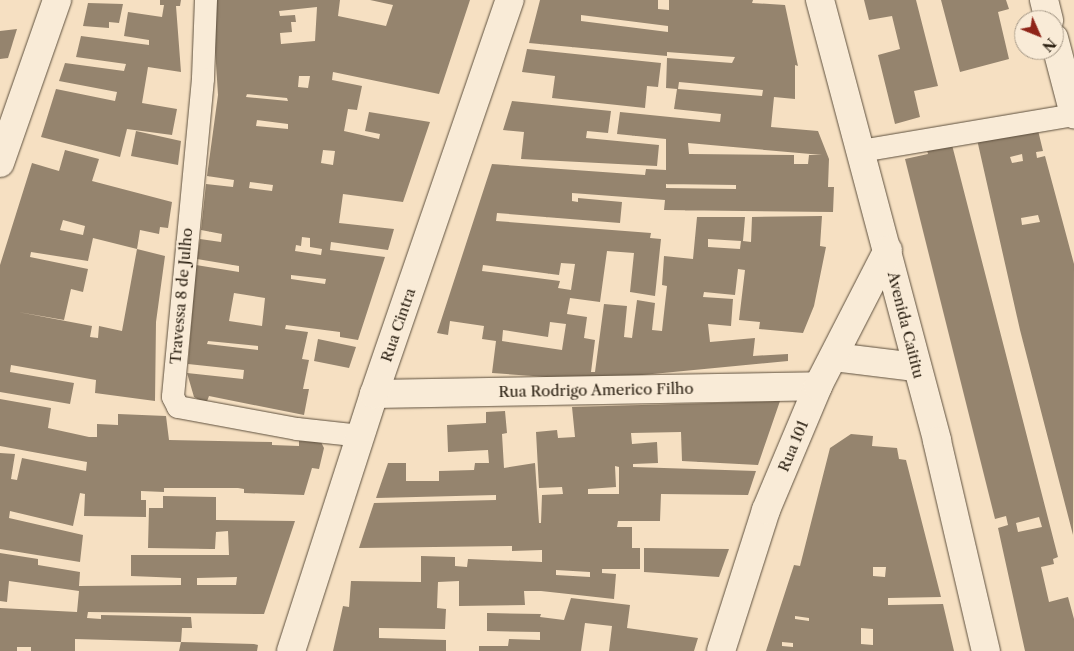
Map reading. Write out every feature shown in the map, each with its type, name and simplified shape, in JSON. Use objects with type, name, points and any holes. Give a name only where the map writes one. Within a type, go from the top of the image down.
[{"type":"street","points":[[0,163],[57,0]]},
{"type":"street","name":"Rua Cintra","points":[[291,651],[374,394],[510,0]]},
{"type":"street","name":"Avenida Caititu","points":[[820,0],[888,250],[915,367],[937,441],[986,651]]},
{"type":"street","points":[[1064,60],[1074,114]]},
{"type":"street","name":"Rua 101","points":[[721,651],[766,510],[818,386],[888,250]]},
{"type":"street","points":[[834,357],[915,367]]},
{"type":"street","name":"Rua Rodrigo Americo Filho","points":[[374,394],[818,386]]},
{"type":"lane","name":"Travessa 8 de Julho","points":[[206,0],[203,79],[173,397],[178,407],[297,429],[361,436]]},
{"type":"lane","points":[[861,151],[1074,114]]},
{"type":"building","points":[[160,0],[181,0],[180,6],[176,6],[181,72],[148,67],[142,103],[177,109],[172,135],[127,129],[120,157],[41,137],[56,89],[115,101],[117,92],[59,81],[65,63],[124,71],[126,64],[76,57],[81,36],[149,45],[149,40],[124,36],[128,12],[162,17],[164,5],[160,5]]},
{"type":"building","points":[[212,0],[340,0],[338,16],[386,26],[393,5],[370,0],[470,0],[439,94],[333,72],[332,80],[362,86],[357,110],[348,109],[344,131],[379,139],[380,134],[365,131],[369,112],[430,122],[403,202],[343,194],[339,223],[394,229],[388,250],[331,242],[330,250],[385,257],[358,340],[340,337],[340,332],[286,325],[285,329],[308,332],[302,359],[309,360],[303,389],[309,389],[304,415],[209,396],[206,404],[194,397],[187,373],[243,379],[244,370],[188,364],[196,265],[239,272],[239,266],[197,259],[200,239],[221,242],[222,234],[201,230],[206,184],[233,187],[234,180],[207,176],[218,95]],"holes":[[[317,7],[315,41],[281,44],[280,33],[292,32],[291,22],[296,22],[295,15],[280,16],[279,11]],[[299,76],[310,76],[308,88],[298,87]],[[247,94],[287,98],[288,101],[246,97]],[[257,120],[288,124],[288,129],[256,126]],[[323,150],[335,151],[333,165],[321,163]],[[250,182],[273,185],[272,191],[249,188]],[[302,237],[310,238],[310,247],[322,249],[321,255],[295,251],[296,245],[301,246]],[[291,275],[326,279],[325,284],[291,279]],[[234,293],[265,298],[262,326],[229,321]],[[208,341],[258,346],[258,350],[207,344]]]},
{"type":"building","points":[[540,0],[658,0],[658,9],[669,10],[669,0],[753,0],[752,3],[785,5],[798,66],[795,65],[795,99],[774,97],[771,127],[818,131],[829,159],[828,187],[834,187],[833,212],[664,210],[665,200],[572,193],[572,201],[578,202],[578,198],[622,202],[620,223],[497,213],[496,221],[651,233],[650,238],[661,239],[655,296],[630,292],[634,253],[607,251],[600,302],[570,298],[567,314],[587,317],[584,338],[595,340],[591,372],[595,372],[604,304],[627,306],[624,337],[632,338],[637,300],[655,303],[652,330],[662,331],[667,286],[662,285],[664,256],[693,259],[697,217],[745,217],[743,241],[751,242],[752,217],[822,216],[820,246],[826,247],[814,306],[803,333],[759,329],[760,322],[739,320],[745,270],[738,269],[735,295],[704,292],[703,297],[733,299],[731,326],[708,324],[710,342],[755,338],[753,356],[788,354],[788,361],[590,380],[492,373],[496,341],[482,339],[484,326],[450,321],[448,335],[437,333],[492,164],[645,175],[646,169],[666,170],[666,139],[617,134],[620,112],[720,122],[721,114],[674,109],[677,89],[666,88],[667,58],[732,63],[735,57],[667,52],[667,56],[529,43]],"holes":[[[581,15],[668,26],[668,32],[581,21]],[[679,82],[763,90],[762,96],[678,89]],[[688,143],[822,155],[809,155],[808,164],[794,164],[794,155],[689,154]],[[666,184],[736,185],[736,189],[666,188]],[[708,239],[741,241],[740,249],[708,247]],[[561,263],[575,264],[571,290],[558,288],[560,281],[482,271],[483,265],[559,275]],[[550,322],[566,324],[562,350],[502,341],[503,330],[548,337]]]},
{"type":"building","points":[[864,0],[916,0],[938,86],[914,91],[920,117],[895,124],[878,55],[900,49],[892,16],[869,20]]},
{"type":"building","points":[[941,0],[1006,0],[1009,9],[998,12],[1009,59],[960,72]]},
{"type":"building","points":[[88,3],[123,4],[119,23],[109,22],[109,28],[83,26]]},
{"type":"building","points":[[17,29],[8,58],[0,59],[0,31]]},
{"type":"building","points":[[527,49],[661,63],[658,87],[647,86],[645,108],[552,98],[555,76],[522,72]]},
{"type":"building","points":[[512,101],[611,111],[608,133],[587,131],[586,138],[659,145],[657,166],[521,159],[524,132],[503,130]]},
{"type":"building","points":[[1036,122],[1043,151],[1036,152],[1037,158],[1045,156],[1074,264],[1073,535],[1020,330],[976,135]],"holes":[[[1022,154],[1023,161],[1012,163],[1010,157]],[[1038,215],[1040,222],[1022,225],[1021,218]]]},
{"type":"building","points":[[136,131],[181,141],[178,165],[131,156]]},
{"type":"building","points":[[951,141],[1058,557],[1053,559],[1054,564],[1041,567],[1049,602],[1068,597],[1074,619],[1074,651],[1025,651],[998,528],[1008,525],[1006,516],[995,519],[905,159],[928,154],[926,146]],"holes":[[[1039,517],[1042,527],[1018,532],[1016,523]]]},
{"type":"building","points":[[65,150],[99,159],[92,181],[172,202],[168,228],[160,227],[159,234],[140,230],[137,249],[165,256],[156,322],[155,401],[95,393],[96,380],[11,365],[10,372],[74,383],[70,404],[0,392],[0,265],[32,163],[59,171]],"holes":[[[63,220],[85,226],[83,235],[60,230]],[[93,238],[137,249],[122,331],[99,326],[98,338],[90,337],[92,326],[18,312],[64,320],[71,289],[83,292],[88,269],[30,257],[31,252],[88,261]]]},
{"type":"building","points":[[318,339],[356,347],[349,368],[314,361]]},
{"type":"building","points":[[0,399],[51,408],[48,428],[89,437],[97,437],[97,424],[118,425],[118,414],[166,416],[169,440],[272,442],[272,445],[299,446],[299,441],[321,442],[324,448],[319,469],[312,468],[304,495],[244,493],[244,489],[238,488],[164,488],[164,492],[141,491],[141,500],[146,500],[146,517],[84,516],[85,494],[80,493],[73,526],[10,511],[9,518],[83,535],[80,562],[0,549],[0,453],[15,454],[11,479],[17,480],[22,458],[86,471],[87,462],[0,446]]},
{"type":"building","points":[[780,401],[758,465],[682,461],[681,432],[631,433],[632,444],[657,442],[658,463],[633,464],[633,467],[756,471],[748,495],[661,494],[660,521],[618,521],[617,527],[632,527],[632,548],[640,548],[640,569],[602,569],[602,573],[616,574],[614,599],[541,591],[524,591],[525,605],[459,606],[459,581],[438,582],[437,608],[446,609],[445,629],[379,628],[379,638],[446,640],[446,651],[333,651],[343,606],[349,607],[351,581],[421,582],[421,556],[455,557],[455,566],[467,567],[468,559],[542,562],[542,550],[512,551],[512,546],[359,548],[374,503],[496,500],[496,495],[376,498],[388,463],[406,463],[406,481],[439,481],[439,471],[474,470],[475,463],[489,463],[488,450],[448,452],[447,425],[486,423],[486,412],[505,411],[507,433],[502,434],[504,468],[535,463],[539,523],[541,523],[542,495],[563,494],[562,487],[539,488],[536,432],[557,430],[558,438],[575,437],[572,407]],"holes":[[[615,466],[619,467],[619,494],[588,494],[588,489],[616,487]],[[556,570],[590,572],[590,577],[556,575]]]},
{"type":"building","points":[[851,434],[873,436],[872,446],[897,448],[899,459],[906,460],[941,597],[888,598],[888,605],[943,604],[954,651],[766,651],[794,565],[800,566],[830,448]],"holes":[[[873,567],[886,567],[885,577],[873,576]],[[795,616],[809,618],[809,621],[795,619]],[[861,628],[873,629],[873,645],[861,644]],[[782,642],[793,643],[793,647],[782,646]]]},
{"type":"building","points":[[163,496],[216,497],[216,520],[295,521],[264,614],[88,612],[87,618],[101,619],[101,615],[191,617],[192,628],[182,628],[181,642],[75,639],[75,651],[31,651],[31,647],[17,647],[17,651],[0,651],[0,608],[77,612],[79,591],[9,581],[7,602],[0,601],[0,553],[38,559],[38,565],[80,572],[79,586],[181,585],[181,578],[131,576],[131,555],[229,555],[228,531],[216,532],[215,549],[148,548],[149,508],[163,508]],"holes":[[[237,577],[236,585],[197,585],[197,578]]]},
{"type":"building","points":[[644,548],[729,549],[719,577],[644,572]]},
{"type":"building","points":[[571,598],[630,605],[627,628],[698,638],[694,651],[609,651],[612,626],[585,623],[581,651],[479,651],[479,646],[508,646],[509,639],[540,640],[540,632],[487,631],[487,613],[541,614],[540,617],[564,620]]},
{"type":"building","points":[[181,642],[258,645],[257,651],[179,651]]}]
